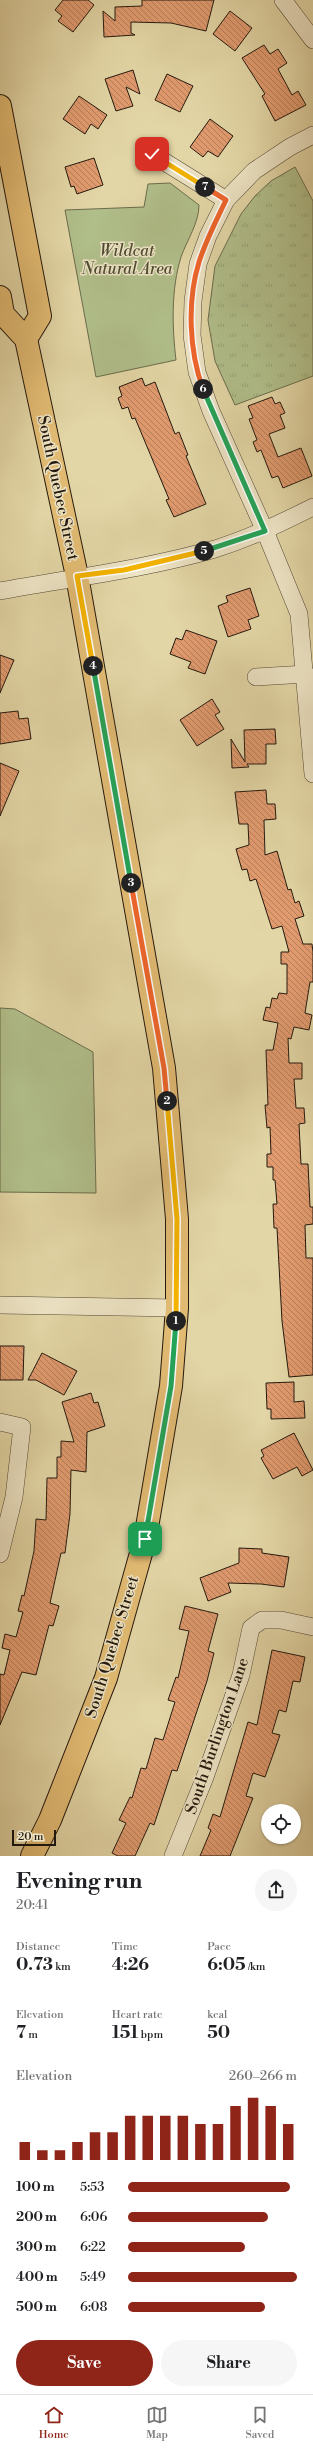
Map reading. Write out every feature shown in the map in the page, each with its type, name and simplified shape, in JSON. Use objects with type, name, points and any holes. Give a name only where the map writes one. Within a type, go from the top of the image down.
[{"type":"main road","points":[[0,106],[40,316],[26,339],[3,314],[0,297]]},
{"type":"main road","name":"South Quebec Street","points":[[26,339],[77,576],[164,1068],[177,1219],[177,1308],[171,1386],[145,1539],[106,1678],[50,1820],[32,1856]]},
{"type":"street","points":[[283,0],[313,40]]},
{"type":"street","points":[[313,135],[290,147],[254,171],[226,200],[208,236],[198,264],[193,301],[192,335],[197,372],[206,398],[265,531],[299,614],[306,674],[313,774]]},
{"type":"street","points":[[152,154],[226,200]]},
{"type":"street","points":[[0,591],[77,576],[124,570],[215,549],[265,531],[313,507]]},
{"type":"street","points":[[256,677],[306,674]]},
{"type":"street","points":[[0,1305],[177,1308]]},
{"type":"street","points":[[0,1422],[22,1428],[14,1497],[0,1554]]},
{"type":"street","name":"South Burlington Lane","points":[[173,1856],[205,1777],[241,1675],[251,1628],[262,1620],[281,1620],[313,1627]]},
{"type":"green space","name":"Wildcat Natural Area","points":[[295,167],[313,201],[313,376],[235,405],[215,361],[208,320],[215,266],[241,214],[255,196],[271,181]]},
{"type":"green space","name":"Wildcat Natural Area","points":[[170,183],[199,205],[197,218],[181,257],[175,282],[173,321],[176,360],[96,377],[65,210],[144,207],[148,184]]},
{"type":"green space","points":[[0,1008],[15,1009],[93,1052],[96,1193],[0,1192]]},
{"type":"building","points":[[63,0],[88,0],[94,5],[73,32],[58,21],[62,16],[55,10]]},
{"type":"building","points":[[142,0],[214,0],[206,31],[171,23],[131,22],[131,33],[135,35],[104,37],[103,11],[115,21],[115,7],[142,6]]},
{"type":"building","points":[[230,11],[252,28],[235,51],[213,34]]},
{"type":"building","points":[[264,45],[270,54],[278,49],[287,63],[278,69],[292,95],[298,91],[306,105],[275,121],[262,96],[265,94],[242,58]]},
{"type":"building","points":[[133,70],[140,94],[126,87],[133,106],[116,111],[105,79]]},
{"type":"building","points":[[167,74],[193,86],[180,112],[155,100]]},
{"type":"building","points":[[79,96],[107,115],[98,129],[91,124],[85,134],[63,119]]},
{"type":"building","points":[[210,119],[233,136],[218,157],[208,151],[203,157],[190,147]]},
{"type":"building","points":[[94,158],[103,185],[77,194],[74,186],[71,187],[65,167]]},
{"type":"building","points":[[142,378],[145,386],[155,382],[175,434],[179,432],[188,455],[186,456],[206,504],[174,517],[166,500],[169,499],[135,418],[132,419],[128,407],[122,409],[118,398],[122,396],[119,387]]},
{"type":"building","points":[[272,397],[275,404],[280,402],[285,413],[280,415],[285,428],[269,434],[278,457],[301,448],[312,476],[283,488],[278,476],[272,478],[261,450],[257,452],[253,442],[257,440],[249,419],[253,418],[248,406]]},
{"type":"building","points":[[250,588],[259,616],[248,620],[251,629],[228,637],[218,606],[228,602],[226,596]]},
{"type":"building","points":[[186,630],[217,641],[205,674],[188,668],[191,662],[170,654],[176,638],[182,640]]},
{"type":"building","points":[[0,655],[14,660],[0,693]]},
{"type":"building","points":[[212,699],[220,712],[215,715],[224,729],[197,746],[180,720]]},
{"type":"building","points":[[18,711],[19,719],[28,718],[31,739],[0,744],[0,713]]},
{"type":"building","points":[[275,729],[276,744],[266,744],[266,764],[247,764],[249,767],[232,768],[231,739],[245,762],[244,730]]},
{"type":"building","points":[[0,763],[19,771],[0,816]]},
{"type":"building","points":[[266,790],[267,804],[275,804],[276,819],[264,820],[265,855],[277,851],[288,890],[291,889],[295,903],[299,901],[304,916],[295,919],[303,944],[312,944],[313,952],[313,982],[310,982],[305,1013],[312,1015],[309,1030],[294,1027],[291,1039],[288,1038],[289,1063],[302,1063],[302,1079],[294,1079],[296,1108],[304,1108],[305,1123],[299,1124],[301,1164],[308,1164],[310,1207],[313,1207],[313,1224],[305,1225],[306,1258],[313,1258],[313,1375],[289,1377],[282,1321],[277,1228],[274,1228],[273,1204],[277,1204],[275,1180],[273,1180],[273,1167],[267,1167],[267,1154],[271,1154],[270,1127],[267,1128],[265,1105],[268,1105],[266,1050],[273,1050],[278,1023],[263,1020],[266,1007],[270,1008],[272,998],[277,999],[279,993],[287,994],[287,964],[281,964],[281,952],[289,952],[282,926],[272,929],[256,879],[250,881],[247,869],[242,870],[236,849],[249,845],[248,824],[239,824],[235,792]]},
{"type":"building","points":[[0,1346],[24,1346],[23,1380],[0,1380]]},
{"type":"building","points":[[42,1353],[77,1371],[64,1395],[36,1380],[28,1380]]},
{"type":"building","points":[[294,1382],[294,1402],[304,1401],[305,1418],[271,1419],[271,1409],[267,1409],[266,1383]]},
{"type":"building","points":[[91,1393],[94,1403],[98,1402],[105,1426],[87,1432],[86,1472],[71,1470],[70,1514],[65,1553],[61,1553],[50,1603],[59,1606],[53,1626],[49,1625],[36,1675],[22,1672],[0,1725],[0,1674],[4,1675],[10,1650],[2,1648],[5,1634],[16,1637],[23,1612],[18,1611],[22,1595],[24,1596],[34,1551],[36,1519],[46,1520],[47,1478],[57,1478],[57,1457],[61,1457],[61,1441],[74,1442],[62,1402]]},
{"type":"building","points":[[294,1433],[313,1470],[302,1476],[297,1467],[273,1479],[261,1458],[264,1456],[261,1450]]},
{"type":"building","points":[[239,1548],[262,1549],[262,1553],[289,1557],[284,1587],[261,1584],[228,1583],[231,1592],[208,1601],[200,1578],[239,1563]]},
{"type":"building","points":[[185,1606],[218,1614],[208,1651],[214,1653],[207,1681],[177,1771],[172,1770],[154,1825],[150,1823],[135,1856],[118,1856],[112,1853],[126,1823],[119,1820],[130,1797],[132,1798],[141,1768],[146,1769],[155,1738],[163,1740],[175,1702],[168,1700],[176,1677],[178,1678],[189,1631],[179,1629]]},
{"type":"building","points":[[272,1650],[305,1657],[300,1682],[293,1681],[286,1712],[279,1710],[272,1733],[280,1735],[265,1777],[253,1773],[246,1796],[253,1798],[230,1856],[200,1856],[211,1830],[208,1828],[213,1814],[220,1817],[248,1722],[257,1725]]},
{"type":"route","points":[[145,1539],[158,1472],[171,1386],[177,1308],[177,1219],[164,1068],[77,576],[124,570],[215,549],[265,531],[211,411],[197,372],[192,335],[193,301],[198,264],[208,236],[226,200],[152,154]]}]
